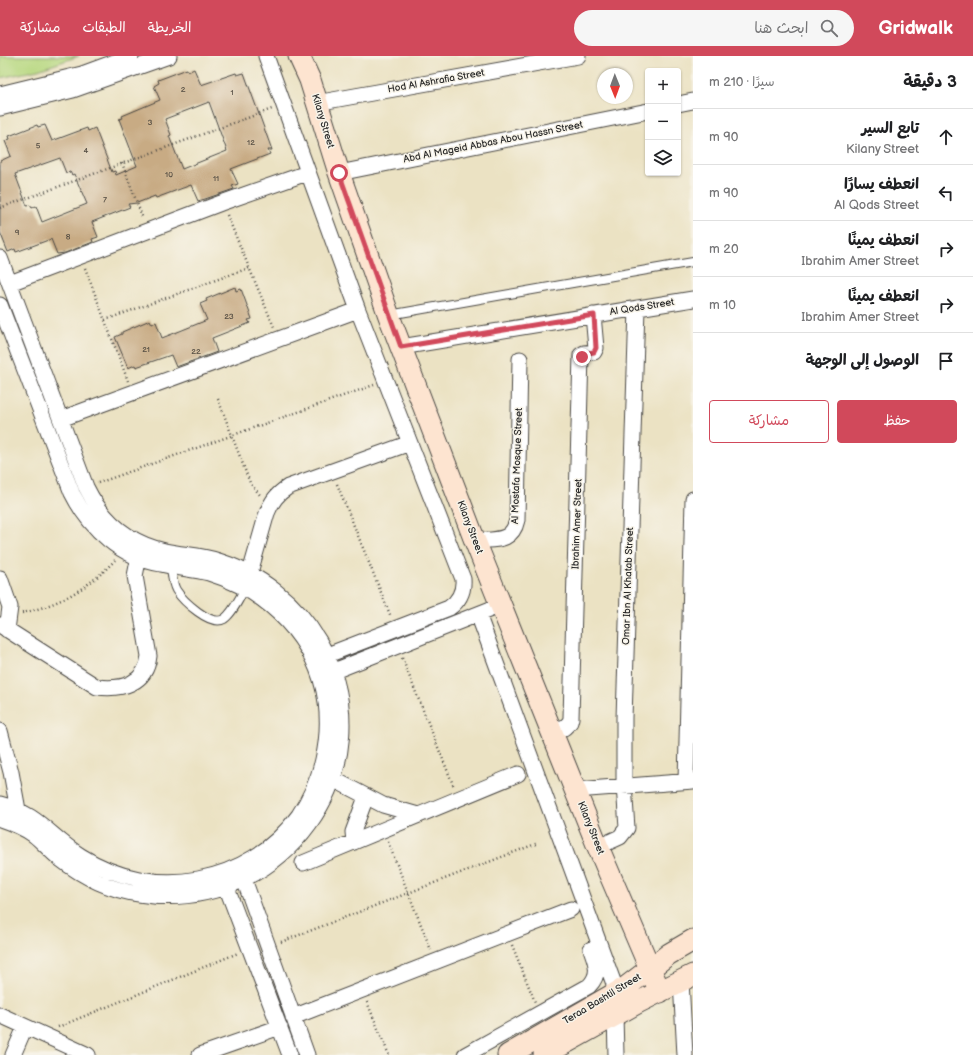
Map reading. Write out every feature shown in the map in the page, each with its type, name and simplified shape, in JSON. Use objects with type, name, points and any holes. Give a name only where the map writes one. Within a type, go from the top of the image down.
[{"type":"street","points":[[0,94],[75,76],[131,56]]},
{"type":"street","points":[[0,108],[73,90],[169,56]]},
{"type":"street","points":[[266,56],[358,310],[462,572],[464,586],[459,599],[449,608],[320,658]]},
{"type":"street","name":"Kilany Street","points":[[299,56],[306,69],[339,173],[389,316],[475,541],[552,728],[598,847],[660,992]]},
{"type":"street","name":"Hod Al Ashrafia Street","points":[[316,103],[578,56]]},
{"type":"street","points":[[681,103],[693,101]]},
{"type":"street","name":"Abd Al Mageid Abbas Abou Hassn Street","points":[[339,173],[645,111]]},
{"type":"street","points":[[10,283],[221,203],[308,173]]},
{"type":"street","points":[[0,258],[86,487],[98,508],[105,517],[132,539],[166,551],[207,557],[247,581]]},
{"type":"street","name":"Al Qods Street","points":[[401,347],[693,299]]},
{"type":"street","points":[[0,305],[78,505],[85,516],[103,535],[124,550],[141,559],[247,581],[278,593],[295,609],[310,627],[326,674],[338,689],[342,725],[341,745],[333,779],[316,816],[292,846],[262,870],[241,873],[224,880],[209,892],[173,897],[155,897],[120,890],[82,874],[57,857],[24,829],[0,819]]},
{"type":"street","name":"Omar Ibn Al Khatab Street","points":[[598,847],[620,837],[626,832],[628,822],[624,785],[624,718],[637,308]]},
{"type":"street","points":[[60,419],[358,310]]},
{"type":"street","name":"Ibrahim Amer Street","points":[[552,728],[564,728],[570,722],[571,718],[581,355],[596,351],[594,315]]},
{"type":"street","points":[[22,361],[37,356]]},
{"type":"street","name":"Al Mostafa Mosque Street","points":[[475,541],[500,539],[510,536],[515,530],[517,520],[520,359]]},
{"type":"street","points":[[247,581],[271,502],[278,494],[288,487],[332,470],[410,443]]},
{"type":"street","points":[[576,790],[689,781],[693,499]]},
{"type":"street","points":[[0,578],[8,599],[6,623],[98,686],[110,688],[123,687],[142,676],[148,668],[149,656],[135,576],[137,566],[141,559]]},
{"type":"street","points":[[326,674],[501,605]]},
{"type":"street","points":[[478,614],[617,992]]},
{"type":"street","points":[[241,873],[282,836],[312,793],[322,766],[326,743],[326,674]]},
{"type":"street","points":[[0,731],[11,772],[18,810]]},
{"type":"street","points":[[303,863],[518,774]]},
{"type":"street","points":[[333,779],[383,805],[418,815]]},
{"type":"street","points":[[354,842],[353,832],[366,797]]},
{"type":"street","points":[[0,804],[18,810],[44,824],[80,855],[99,866],[124,876],[156,882],[173,883],[206,878],[224,880]]},
{"type":"street","points":[[241,873],[307,1055]]},
{"type":"street","points":[[224,880],[290,1055]]},
{"type":"street","points":[[293,1017],[571,909]]},
{"type":"street","points":[[465,1055],[593,982],[597,972],[597,966],[586,935]]},
{"type":"street","name":"Teraa Bashtil Street","points":[[508,1055],[617,992],[669,954],[693,940]]},
{"type":"street","points":[[685,1055],[687,978]]},
{"type":"street","name":"Teraa Bashtil Street","points":[[544,1055],[572,1047],[615,1015],[687,978]]},
{"type":"street","points":[[0,1015],[88,1055]]},
{"type":"street","points":[[615,1015],[616,1055]]},
{"type":"street","points":[[13,1055],[25,1027]]},
{"type":"street","points":[[200,1055],[280,1027]]},
{"type":"lane","points":[[389,316],[693,262]]},
{"type":"lane","points":[[172,566],[173,582],[177,591],[205,617],[213,621],[221,620],[228,616],[247,581]]},
{"type":"path","points":[[0,208],[283,105]]},
{"type":"path","points":[[122,163],[148,230]]},
{"type":"path","points":[[221,203],[279,338]]},
{"type":"path","points":[[81,256],[133,392]]},
{"type":"path","points":[[105,320],[249,268]]},
{"type":"path","points":[[86,487],[232,434],[386,381]]},
{"type":"path","points":[[218,399],[250,483],[255,491],[271,502]]},
{"type":"path","points":[[332,470],[395,628]]},
{"type":"path","points":[[6,623],[73,595],[100,576],[124,550]]},
{"type":"path","points":[[397,646],[459,799]]},
{"type":"path","points":[[383,830],[436,962]]},
{"type":"path","points":[[268,947],[538,843]]},
{"type":"path","points":[[507,934],[539,1014]]},
{"type":"path","points":[[41,1033],[250,948]]},
{"type":"path","points":[[362,990],[389,1055]]},
{"type":"green space","points":[[0,56],[79,56],[38,70],[0,78]]},
{"type":"building","points":[[187,69],[188,72],[194,69],[201,85],[236,73],[237,75],[244,73],[272,150],[268,150],[270,154],[231,169],[238,184],[232,186],[234,189],[198,201],[191,185],[156,198],[155,196],[137,203],[128,204],[130,207],[92,222],[98,237],[92,239],[93,242],[65,253],[57,254],[51,239],[16,252],[15,249],[8,252],[0,232],[0,161],[11,156],[5,141],[10,139],[9,136],[37,125],[38,127],[45,125],[52,141],[87,128],[88,131],[95,128],[112,172],[115,171],[116,175],[137,166],[119,119],[123,118],[122,116],[160,100],[154,86],[159,83],[158,80]],"holes":[[[209,102],[227,151],[182,169],[169,136],[171,135],[165,119]],[[60,158],[66,173],[70,172],[72,175],[74,174],[87,204],[42,222],[36,206],[32,208],[30,205],[27,206],[15,174]]]},
{"type":"building","points":[[235,287],[236,291],[241,289],[252,319],[248,320],[250,323],[212,338],[217,352],[176,367],[171,355],[136,367],[135,365],[128,368],[115,337],[122,334],[122,332],[150,320],[152,324],[156,322],[162,338],[207,320],[200,304],[207,301],[206,299]]},
{"type":"route","points":[[339,173],[401,347],[594,315],[596,351],[584,353],[581,355],[582,357]]}]
